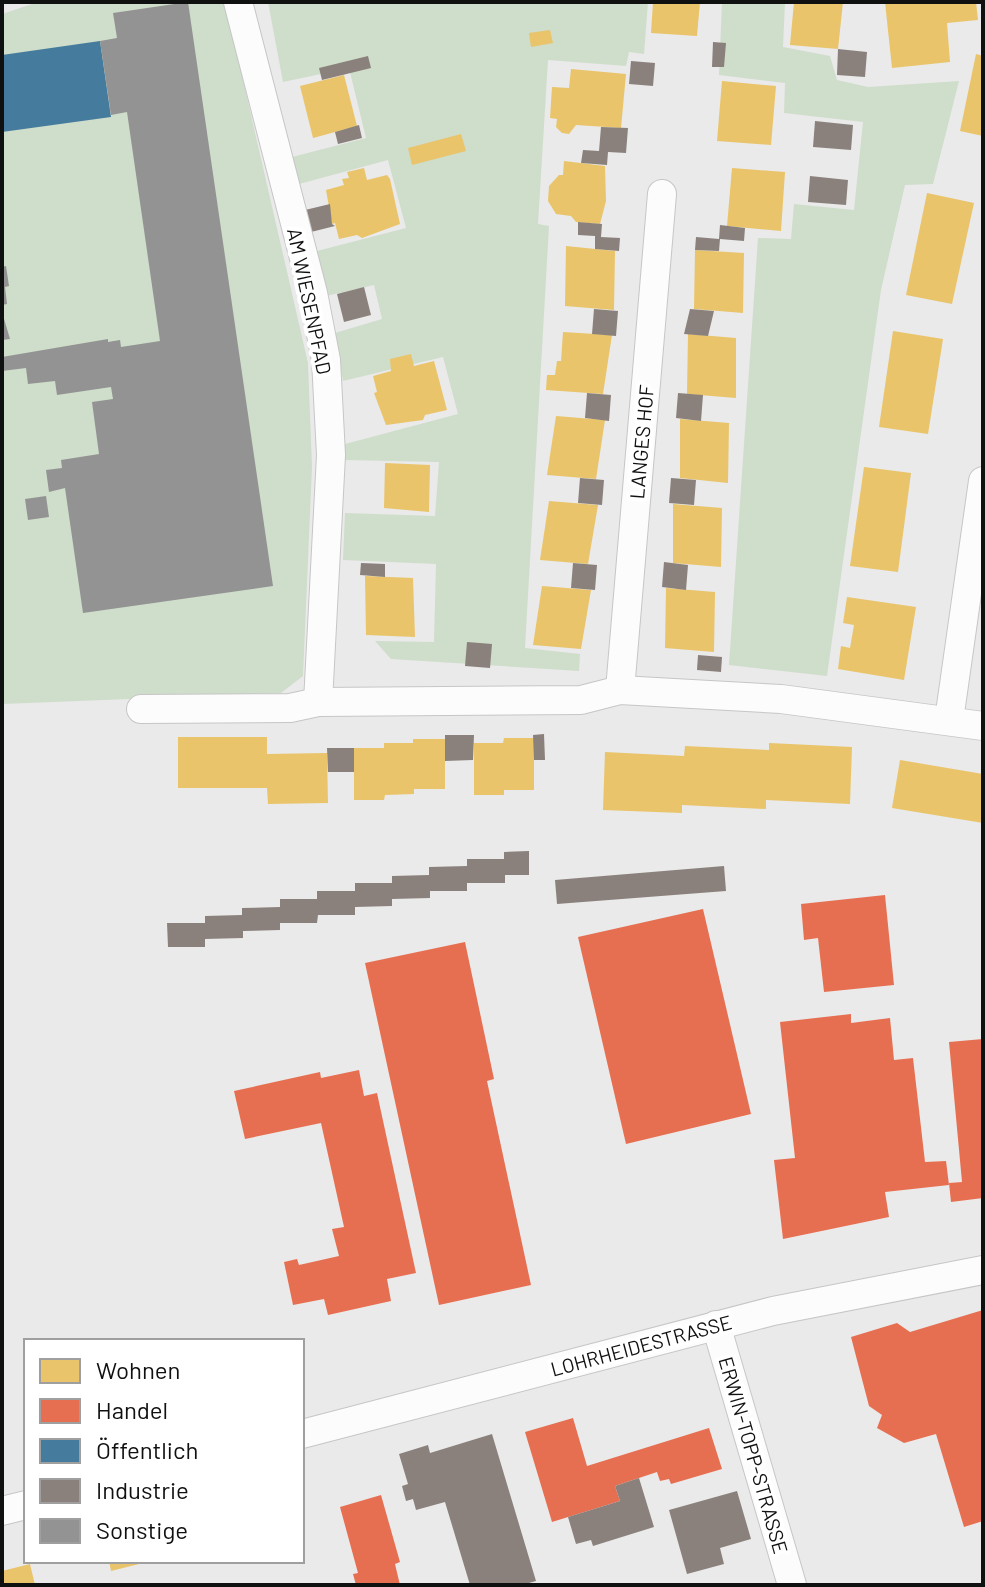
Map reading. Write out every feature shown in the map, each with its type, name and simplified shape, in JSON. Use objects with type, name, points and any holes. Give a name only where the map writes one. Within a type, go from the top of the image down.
[{"type":"street","name":"AM WIESENPFAD","points":[[238,2],[309,278],[326,360],[331,455],[318,702]]},
{"type":"street","name":"LANGES HOF","points":[[620,690],[662,194]]},
{"type":"street","points":[[949,720],[983,481]]},
{"type":"street","points":[[141,709],[290,708],[318,702],[581,700],[620,690],[781,699],[983,726]]},
{"type":"street","name":"LOHRHEIDESTRASSE","points":[[304,1433],[716,1325],[853,1293],[983,1270]]},
{"type":"street","name":"ERWIN-TOPP-STRASSE","points":[[716,1325],[792,1585]]},
{"type":"street","points":[[2,1511],[24,1506]]},
{"type":"green space","points":[[38,2],[225,2],[308,363],[312,467],[303,676],[281,693],[2,704],[2,14]]},
{"type":"green space","points":[[268,2],[648,2],[644,54],[629,52],[626,66],[548,60],[538,224],[549,226],[525,648],[580,654],[579,671],[391,659],[375,641],[434,642],[436,564],[343,560],[345,513],[435,516],[439,462],[345,460],[345,444],[458,414],[443,357],[343,381],[335,333],[382,319],[374,285],[326,296],[317,251],[406,228],[388,160],[299,184],[292,157],[366,138],[349,68],[283,82]]},
{"type":"green space","points":[[722,2],[785,2],[783,47],[830,56],[837,80],[868,87],[959,81],[933,184],[905,185],[881,290],[827,676],[729,665],[758,238],[791,239],[794,204],[854,210],[863,122],[784,113],[785,83],[719,75]]},
{"type":"building: Wohnen","points":[[653,2],[700,2],[697,36],[651,33]]},
{"type":"building: Wohnen","points":[[794,2],[843,2],[838,49],[790,45]]},
{"type":"building: Wohnen","points":[[885,2],[976,2],[978,20],[947,23],[950,62],[892,68]]},
{"type":"building: Wohnen","points":[[550,30],[553,43],[531,47],[529,33]]},
{"type":"building: Wohnen","points":[[976,54],[983,56],[983,136],[960,131]]},
{"type":"building: Wohnen","points":[[571,69],[626,74],[621,128],[576,125],[569,134],[562,133],[556,127],[557,119],[550,118],[552,87],[569,88]]},
{"type":"building: Wohnen","points":[[344,75],[357,126],[313,138],[300,86]]},
{"type":"building: Wohnen","points":[[722,81],[776,86],[771,145],[717,141]]},
{"type":"building: Wohnen","points":[[461,134],[466,151],[412,165],[408,148]]},
{"type":"building: Wohnen","points":[[564,161],[605,166],[606,201],[600,224],[576,222],[571,216],[556,214],[548,201],[549,186],[559,175],[563,175]]},
{"type":"building: Wohnen","points":[[364,168],[367,180],[387,175],[390,179],[400,224],[362,238],[357,235],[339,239],[335,223],[332,224],[326,190],[344,185],[342,179],[349,178],[347,172]]},
{"type":"building: Wohnen","points":[[732,168],[785,172],[781,231],[727,226]]},
{"type":"building: Wohnen","points":[[927,193],[974,203],[952,304],[906,295]]},
{"type":"building: Wohnen","points":[[566,246],[615,251],[614,310],[565,306]]},
{"type":"building: Wohnen","points":[[695,250],[744,253],[743,313],[694,309]]},
{"type":"building: Wohnen","points":[[893,331],[943,339],[928,434],[879,427]]},
{"type":"building: Wohnen","points":[[563,332],[612,335],[603,394],[546,390],[547,375],[555,375],[557,361],[561,361]]},
{"type":"building: Wohnen","points":[[688,334],[736,338],[736,398],[687,394]]},
{"type":"building: Wohnen","points":[[411,354],[414,366],[434,361],[447,410],[425,415],[423,420],[386,425],[374,393],[377,392],[373,376],[391,371],[390,359]]},
{"type":"building: Wohnen","points":[[556,416],[605,420],[596,479],[547,475]]},
{"type":"building: Wohnen","points":[[680,419],[729,423],[728,483],[680,478]]},
{"type":"building: Wohnen","points":[[385,463],[430,465],[429,512],[384,508]]},
{"type":"building: Wohnen","points":[[864,467],[911,473],[898,572],[850,566]]},
{"type":"building: Wohnen","points":[[549,501],[598,505],[588,564],[540,560]]},
{"type":"building: Wohnen","points":[[673,504],[722,508],[721,567],[673,563]]},
{"type":"building: Wohnen","points":[[365,576],[413,578],[415,637],[366,635]]},
{"type":"building: Wohnen","points":[[542,586],[591,590],[581,649],[533,645]]},
{"type":"building: Wohnen","points":[[666,588],[715,592],[714,652],[665,648]]},
{"type":"building: Wohnen","points":[[847,597],[916,607],[904,680],[838,669],[841,646],[850,648],[854,625],[843,623]]},
{"type":"building: Wohnen","points":[[178,737],[267,737],[267,754],[327,753],[328,803],[268,804],[267,788],[178,788]]},
{"type":"building: Wohnen","points":[[504,738],[534,738],[534,790],[504,790],[504,795],[474,795],[474,743],[503,743]]},
{"type":"building: Wohnen","points":[[413,739],[445,739],[445,789],[414,789],[414,794],[385,795],[384,800],[354,800],[354,748],[384,748],[384,743],[413,743]]},
{"type":"building: Wohnen","points":[[769,743],[852,747],[850,804],[766,800],[766,809],[682,805],[682,813],[603,810],[605,752],[684,756],[685,746],[769,750]]},
{"type":"building: Wohnen","points":[[900,760],[983,774],[983,823],[892,808]]},
{"type":"building: Wohnen","points":[[109,1563],[143,1563],[111,1571]]},
{"type":"building: Wohnen","points":[[30,1564],[35,1585],[2,1585],[2,1571]]},
{"type":"building: Handel","points":[[885,895],[894,985],[824,992],[818,938],[804,940],[801,904]]},
{"type":"building: Handel","points":[[703,909],[751,1114],[626,1144],[578,937]]},
{"type":"building: Handel","points":[[465,942],[494,1079],[487,1081],[531,1285],[439,1305],[365,963]]},
{"type":"building: Handel","points":[[851,1014],[851,1023],[890,1018],[894,1060],[913,1058],[925,1162],[946,1161],[949,1185],[885,1192],[889,1217],[783,1239],[774,1160],[795,1158],[780,1022]]},
{"type":"building: Handel","points":[[983,1039],[983,1198],[951,1202],[949,1183],[962,1182],[949,1042]]},
{"type":"building: Handel","points":[[359,1070],[364,1096],[377,1093],[416,1273],[387,1279],[391,1301],[328,1315],[324,1299],[293,1305],[284,1262],[297,1259],[299,1265],[339,1256],[332,1229],[344,1227],[321,1123],[245,1139],[234,1091],[320,1072],[321,1078]]},
{"type":"building: Handel","points":[[983,1310],[983,1521],[964,1527],[936,1434],[904,1443],[877,1428],[882,1415],[869,1406],[851,1337],[897,1323],[910,1332]]},
{"type":"building: Handel","points":[[573,1418],[587,1466],[709,1428],[722,1469],[671,1484],[669,1479],[660,1481],[657,1472],[615,1486],[620,1501],[552,1522],[525,1432]]},
{"type":"building: Handel","points":[[381,1495],[400,1562],[395,1564],[400,1585],[356,1585],[353,1574],[358,1573],[340,1507]]},
{"type":"building: Öffentlich","points":[[100,41],[111,117],[2,132],[2,55]]},
{"type":"building: Industrie","points":[[713,42],[726,43],[724,67],[712,67]]},
{"type":"building: Industrie","points":[[838,49],[867,52],[865,77],[837,75]]},
{"type":"building: Industrie","points":[[368,56],[371,68],[322,80],[319,68]]},
{"type":"building: Industrie","points":[[631,61],[655,63],[653,86],[629,84]]},
{"type":"building: Industrie","points":[[815,121],[853,125],[851,150],[813,147]]},
{"type":"building: Industrie","points":[[359,125],[362,138],[338,144],[335,132]]},
{"type":"building: Industrie","points":[[601,127],[628,128],[626,153],[608,152],[607,165],[581,163],[583,150],[599,151]]},
{"type":"building: Industrie","points":[[810,176],[848,180],[846,205],[808,202]]},
{"type":"building: Industrie","points":[[330,204],[332,224],[335,226],[311,232],[305,210]]},
{"type":"building: Industrie","points":[[578,222],[602,224],[601,237],[620,238],[619,251],[595,249],[595,236],[578,235]]},
{"type":"building: Industrie","points":[[720,225],[745,228],[744,241],[720,239],[719,251],[695,250],[696,237],[719,239]]},
{"type":"building: Industrie","points":[[364,287],[371,315],[344,322],[337,294]]},
{"type":"building: Industrie","points":[[594,309],[618,311],[616,336],[592,334]]},
{"type":"building: Industrie","points":[[690,309],[714,311],[708,336],[684,334]]},
{"type":"building: Industrie","points":[[587,393],[611,395],[609,421],[585,418]]},
{"type":"building: Industrie","points":[[678,393],[703,395],[701,421],[676,418]]},
{"type":"building: Industrie","points":[[580,478],[604,480],[602,505],[578,503]]},
{"type":"building: Industrie","points":[[671,478],[696,480],[694,505],[669,503]]},
{"type":"building: Industrie","points":[[664,562],[688,565],[686,590],[662,587]]},
{"type":"building: Industrie","points":[[361,563],[385,564],[385,577],[360,575]]},
{"type":"building: Industrie","points":[[573,563],[597,565],[595,590],[571,588]]},
{"type":"building: Industrie","points":[[467,642],[492,644],[490,668],[465,666]]},
{"type":"building: Industrie","points":[[698,655],[722,657],[721,672],[697,670]]},
{"type":"building: Industrie","points":[[544,734],[545,760],[534,760],[533,735]]},
{"type":"building: Industrie","points":[[445,735],[474,735],[473,760],[445,761]]},
{"type":"building: Industrie","points":[[327,748],[354,748],[354,772],[328,772]]},
{"type":"building: Industrie","points":[[529,851],[529,875],[505,875],[505,883],[467,883],[467,891],[430,891],[430,898],[392,899],[392,906],[355,907],[355,915],[318,915],[317,923],[280,923],[280,930],[243,931],[243,938],[205,939],[205,947],[168,947],[167,923],[205,923],[205,916],[242,915],[242,908],[280,907],[280,899],[317,899],[317,891],[355,891],[355,883],[392,883],[392,876],[429,875],[429,867],[467,866],[467,859],[504,859],[504,852]]},
{"type":"building: Industrie","points":[[724,866],[726,891],[557,904],[555,880]]},
{"type":"building: Industrie","points":[[492,1434],[536,1581],[522,1585],[470,1585],[445,1502],[416,1510],[413,1499],[406,1501],[402,1486],[408,1484],[399,1454],[428,1445],[430,1453]]},
{"type":"building: Industrie","points":[[639,1478],[654,1527],[593,1546],[591,1540],[576,1544],[568,1517],[620,1501],[615,1486]]},
{"type":"building: Industrie","points":[[737,1491],[751,1539],[720,1548],[724,1564],[687,1574],[669,1510]]},
{"type":"building: Sonstige","points":[[188,2],[273,586],[83,613],[65,488],[49,492],[46,470],[62,468],[61,460],[99,454],[92,402],[113,399],[111,387],[57,395],[55,381],[28,384],[26,368],[2,371],[2,357],[108,339],[108,342],[120,340],[121,347],[160,341],[127,112],[111,115],[100,41],[117,38],[113,13]]},
{"type":"building: Sonstige","points":[[6,266],[9,286],[5,287],[7,304],[2,305],[2,267]]},
{"type":"building: Sonstige","points":[[2,312],[10,339],[2,340]]},
{"type":"building: Sonstige","points":[[46,496],[49,517],[28,520],[25,499]]}]
